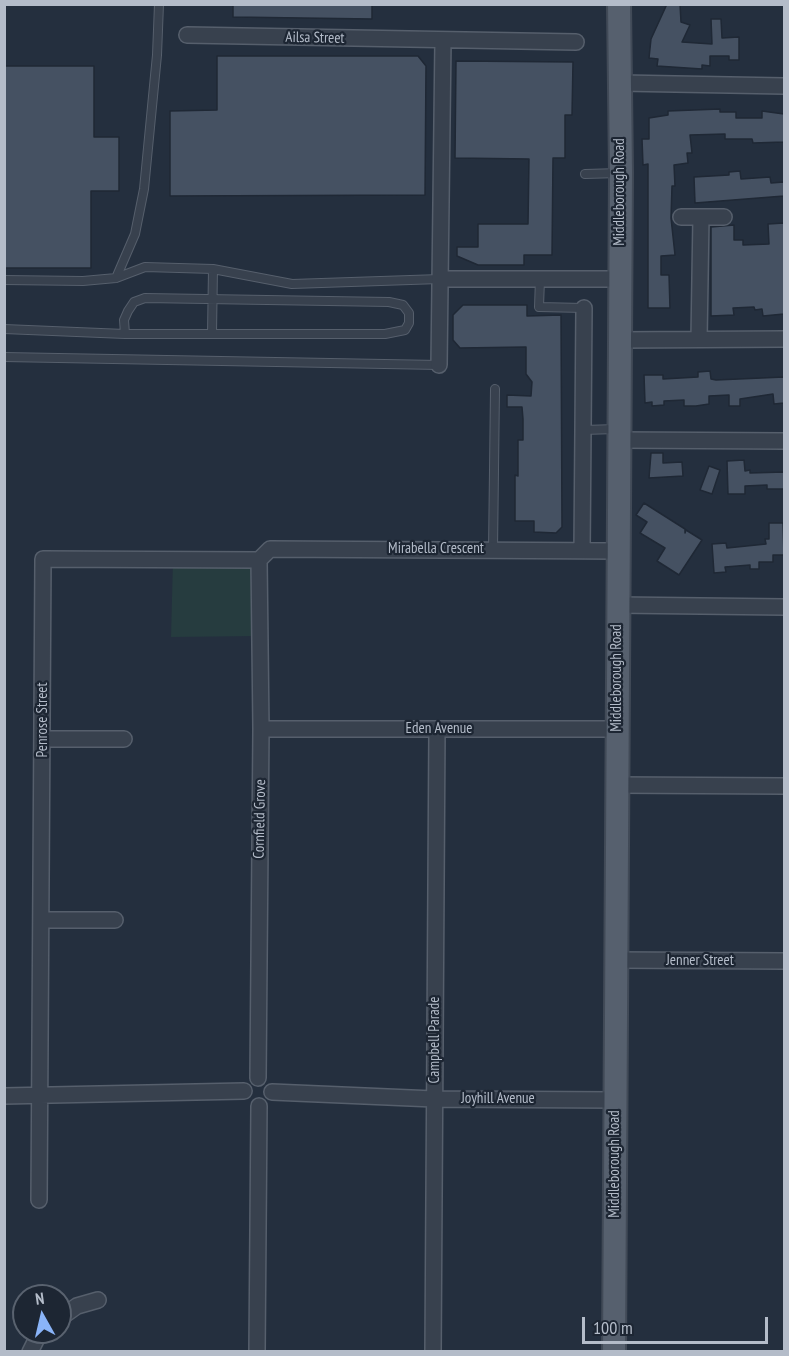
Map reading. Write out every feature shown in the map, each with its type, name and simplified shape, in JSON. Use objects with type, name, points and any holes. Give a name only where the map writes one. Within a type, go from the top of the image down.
[{"type":"main road","name":"Middleborough Road","points":[[614,1352],[621,173],[619,4]]},
{"type":"street","name":"Ailsa Street","points":[[187,35],[576,42]]},
{"type":"street","points":[[439,365],[443,40]]},
{"type":"street","points":[[621,83],[784,86]]},
{"type":"street","points":[[681,217],[724,217]]},
{"type":"street","points":[[699,339],[701,217]]},
{"type":"street","points":[[440,279],[620,279]]},
{"type":"street","points":[[582,551],[584,308]]},
{"type":"street","points":[[619,340],[784,339]]},
{"type":"street","points":[[619,435],[784,441]]},
{"type":"street","name":"Mirabella Crescent","points":[[259,560],[270,549],[618,551]]},
{"type":"street","name":"Penrose Street","points":[[39,1200],[38,1096],[44,559],[259,560]]},
{"type":"street","name":"Cornfield Grove","points":[[258,1078],[261,729],[259,560]]},
{"type":"street","points":[[618,605],[784,607]]},
{"type":"street","name":"Eden Avenue","points":[[261,729],[617,729]]},
{"type":"street","name":"Campbell Parade","points":[[433,1352],[437,729]]},
{"type":"street","points":[[43,739],[124,740]]},
{"type":"street","points":[[617,785],[784,786]]},
{"type":"street","points":[[41,920],[115,920]]},
{"type":"street","name":"Jenner Street","points":[[616,960],[784,962]]},
{"type":"street","points":[[258,1078],[268,1082],[272,1092],[267,1103],[259,1106],[248,1102],[244,1091],[246,1085],[258,1078]]},
{"type":"street","points":[[4,1096],[244,1091]]},
{"type":"street","name":"Joyhill Avenue","points":[[272,1092],[434,1099],[615,1100]]},
{"type":"street","points":[[257,1352],[259,1106]]},
{"type":"street","points":[[72,1310],[98,1300]]},
{"type":"lane","points":[[116,278],[135,234],[144,189],[157,55],[159,4]]},
{"type":"lane","points":[[585,174],[621,173]]},
{"type":"lane","points":[[4,280],[82,281],[116,278],[145,267],[213,269],[292,284],[440,279]]},
{"type":"lane","points":[[212,333],[213,269]]},
{"type":"lane","points":[[540,279],[539,307],[584,308]]},
{"type":"lane","points":[[4,329],[125,334],[396,333],[405,330],[409,323],[409,313],[403,305],[389,302],[145,298],[134,302],[124,320],[125,334]]},
{"type":"lane","points":[[4,357],[439,365]]},
{"type":"lane","points":[[493,550],[495,389]]},
{"type":"lane","points":[[583,430],[619,435]]},
{"type":"green space","points":[[173,559],[259,560],[260,636],[171,637]]},
{"type":"building","points":[[233,4],[372,4],[372,19],[233,17]]},
{"type":"building","points":[[667,4],[680,4],[681,22],[690,25],[682,42],[712,44],[711,19],[721,19],[722,38],[739,37],[739,60],[729,60],[729,56],[710,56],[710,66],[702,65],[702,69],[657,66],[658,59],[649,58],[651,39]]},
{"type":"building","points":[[217,56],[418,56],[426,66],[425,195],[170,196],[170,111],[217,110]]},
{"type":"building","points":[[456,61],[573,62],[572,115],[565,115],[565,158],[553,158],[552,255],[524,255],[524,265],[478,265],[457,256],[457,247],[478,247],[478,224],[528,224],[529,159],[455,158]]},
{"type":"building","points":[[4,66],[94,66],[94,137],[119,137],[119,191],[91,191],[91,268],[4,268]]},
{"type":"building","points":[[720,109],[720,112],[736,112],[736,118],[762,118],[762,111],[784,114],[784,142],[753,143],[752,139],[725,139],[725,134],[690,135],[692,153],[687,153],[688,163],[674,165],[675,186],[672,186],[671,218],[675,255],[661,256],[661,275],[669,275],[670,308],[648,308],[648,164],[643,165],[642,139],[649,139],[649,118],[668,115],[668,111]]},
{"type":"building","points":[[740,171],[741,179],[770,177],[771,183],[784,182],[784,196],[695,203],[694,177],[729,175],[729,172]]},
{"type":"building","points":[[784,223],[784,314],[763,316],[762,309],[755,310],[754,307],[733,308],[734,315],[711,316],[711,227],[734,225],[734,240],[743,240],[743,245],[769,244],[768,224]]},
{"type":"building","points":[[463,305],[527,305],[527,316],[561,315],[562,527],[556,533],[534,532],[534,521],[515,521],[515,475],[518,476],[518,440],[523,440],[523,419],[522,407],[507,407],[507,395],[531,396],[532,382],[526,374],[526,347],[460,348],[453,340],[453,315]]},
{"type":"building","points":[[710,371],[711,379],[716,380],[784,377],[784,403],[774,404],[773,394],[740,399],[740,406],[729,406],[729,395],[709,396],[709,404],[696,406],[684,406],[684,400],[664,401],[664,405],[652,406],[652,402],[645,403],[644,375],[663,375],[663,379],[698,377],[698,372]]},
{"type":"building","points":[[651,453],[663,453],[663,463],[682,462],[683,476],[649,478]]},
{"type":"building","points":[[744,460],[745,471],[750,470],[750,473],[784,472],[784,489],[767,489],[767,485],[745,486],[745,494],[728,494],[727,461]]},
{"type":"building","points":[[709,466],[720,470],[712,494],[700,490]]},
{"type":"building","points":[[644,503],[685,529],[685,533],[686,530],[702,540],[679,575],[657,561],[665,548],[640,533],[647,522],[636,515]]},
{"type":"building","points":[[769,523],[783,523],[784,555],[773,555],[773,562],[759,562],[759,569],[750,569],[750,565],[725,567],[726,572],[714,573],[712,544],[726,543],[727,548],[766,544],[765,539],[769,539]]}]
